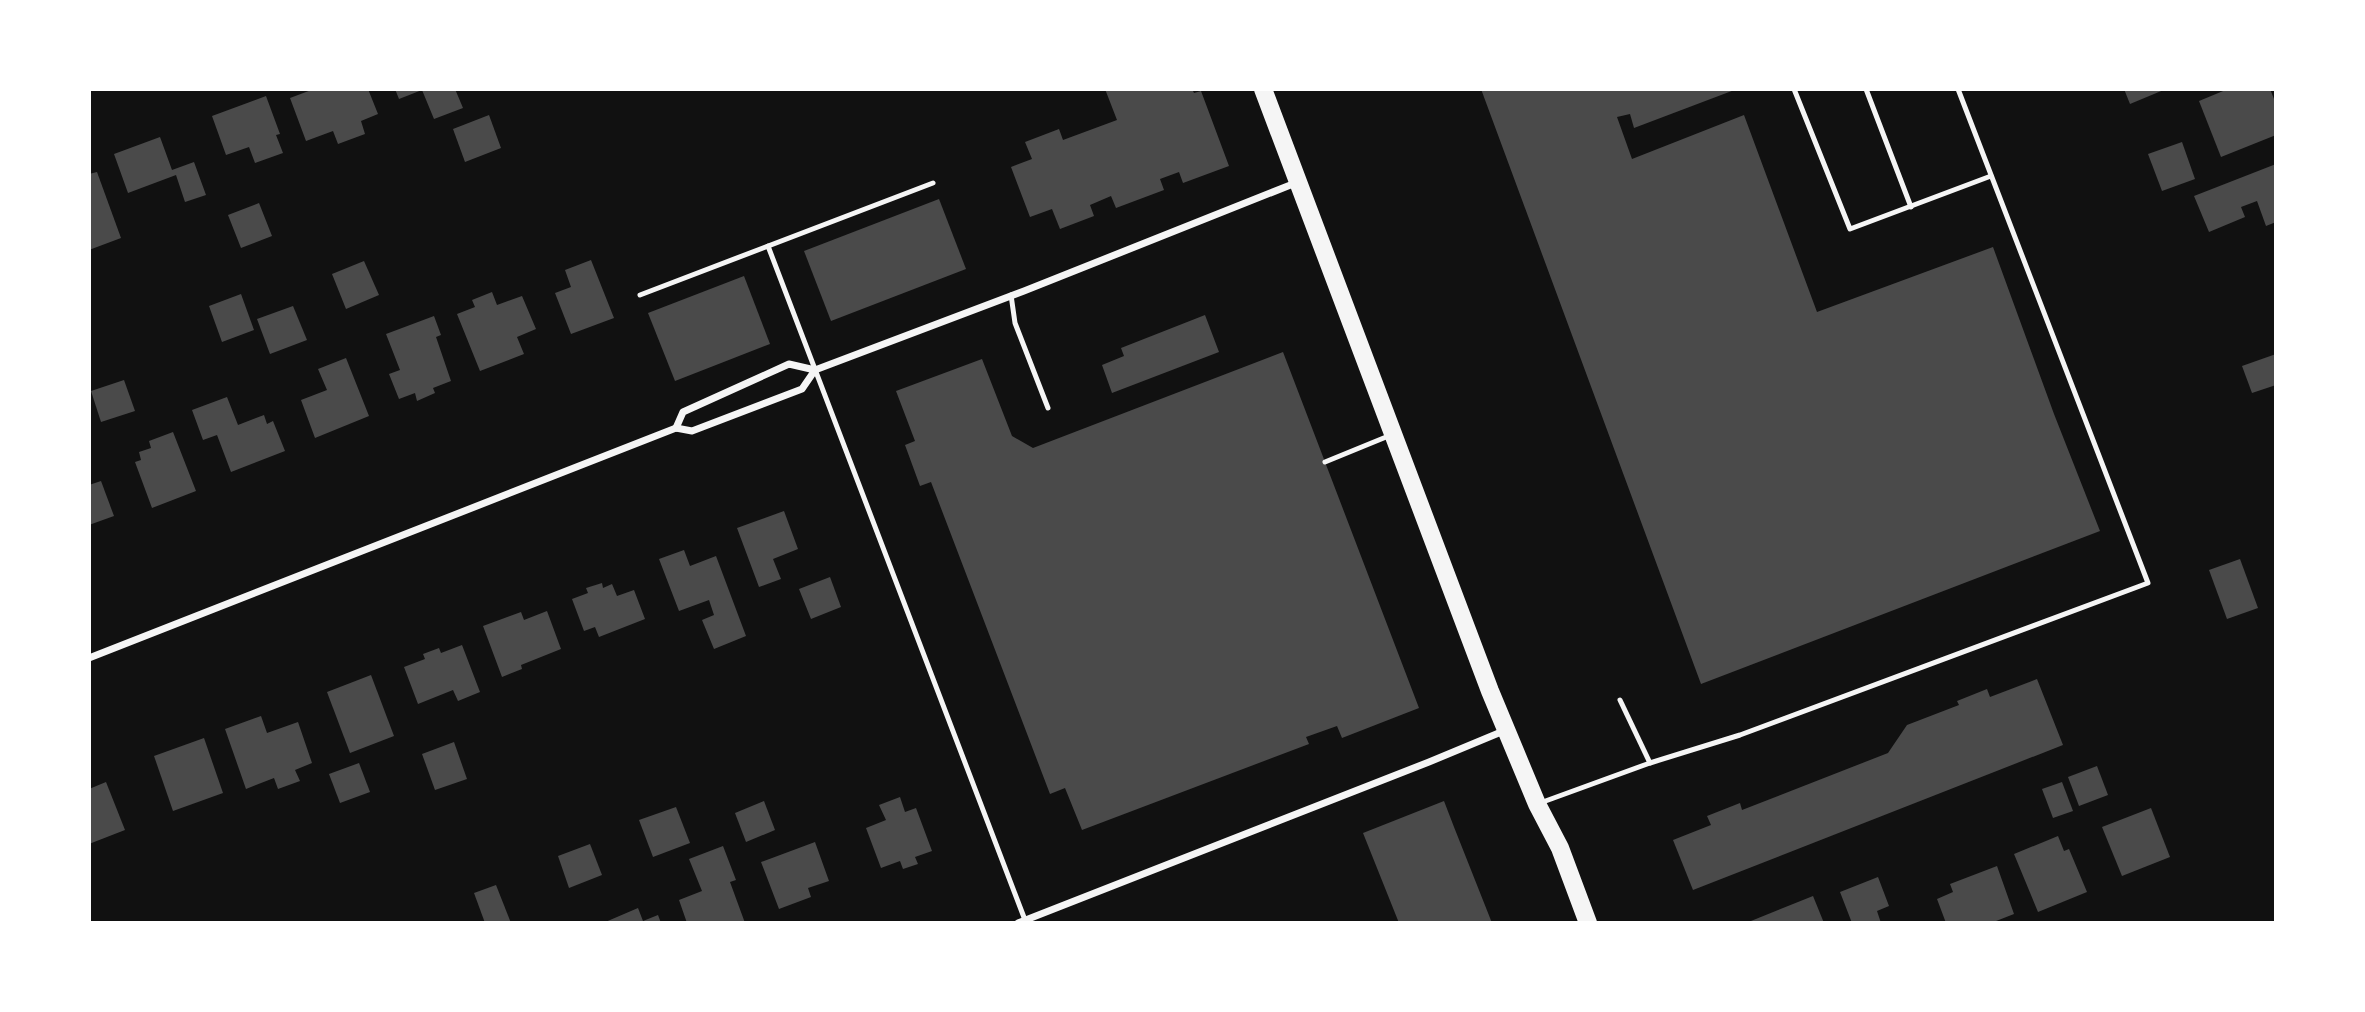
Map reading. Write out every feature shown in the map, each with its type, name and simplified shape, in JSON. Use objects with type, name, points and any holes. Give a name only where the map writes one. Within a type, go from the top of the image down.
[{"type":"main road","points":[[1263,89],[1506,729],[1537,804],[1560,848],[1588,923]]},
{"type":"street","points":[[89,658],[676,428],[692,430],[802,389],[816,370],[1298,182]]},
{"type":"street","points":[[676,428],[683,412],[789,364],[816,370]]},
{"type":"street","points":[[1021,921],[1440,758],[1506,729]]},
{"type":"lane","points":[[1794,89],[1850,229],[1991,176]]},
{"type":"lane","points":[[1866,89],[1910,207]]},
{"type":"lane","points":[[1537,804],[1650,763],[1740,735],[2148,583],[1958,89]]},
{"type":"lane","points":[[640,295],[933,183]]},
{"type":"lane","points":[[768,246],[1021,921]]},
{"type":"lane","points":[[1011,295],[1016,323],[1048,408]]},
{"type":"lane","points":[[1325,461],[1394,434]]},
{"type":"lane","points":[[1620,700],[1650,763]]},
{"type":"building","points":[[314,89],[368,89],[378,114],[361,121],[365,134],[338,144],[333,131],[306,141],[290,98]]},
{"type":"building","points":[[395,89],[455,89],[463,108],[434,119],[422,90],[399,99]]},
{"type":"building","points":[[1105,89],[1192,89],[1194,93],[1201,91],[1229,166],[1183,183],[1179,172],[1160,179],[1164,190],[1116,208],[1111,196],[1090,205],[1094,216],[1060,229],[1052,209],[1030,217],[1011,167],[1032,159],[1025,142],[1059,129],[1063,140],[1117,120]]},
{"type":"building","points":[[1481,89],[1737,89],[1634,128],[1630,114],[1617,117],[1632,159],[1744,115],[1817,312],[1993,247],[2100,531],[1701,684]]},
{"type":"building","points":[[2124,89],[2166,89],[2130,104]]},
{"type":"building","points":[[2228,89],[2270,89],[2276,104],[2276,135],[2221,157],[2199,101]]},
{"type":"building","points":[[266,96],[280,134],[276,135],[283,153],[255,163],[249,147],[226,155],[212,116]]},
{"type":"building","points":[[489,115],[501,148],[465,162],[453,129]]},
{"type":"building","points":[[160,137],[172,170],[194,162],[206,195],[185,202],[176,175],[128,193],[114,154]]},
{"type":"building","points":[[2182,142],[2195,179],[2162,191],[2148,154]]},
{"type":"building","points":[[2276,164],[2276,222],[2266,226],[2257,201],[2241,207],[2245,217],[2209,232],[2194,196]]},
{"type":"building","points":[[97,172],[121,238],[89,250],[89,174]]},
{"type":"building","points":[[939,199],[966,269],[831,321],[804,251]]},
{"type":"building","points":[[259,203],[272,236],[241,248],[228,215]]},
{"type":"building","points":[[591,260],[614,318],[571,334],[555,293],[571,287],[565,270]]},
{"type":"building","points":[[364,261],[379,295],[346,309],[332,274]]},
{"type":"building","points":[[744,276],[770,344],[675,381],[648,313]]},
{"type":"building","points":[[492,292],[497,305],[522,296],[536,329],[517,337],[524,354],[480,371],[457,314],[475,307],[472,300]]},
{"type":"building","points":[[241,294],[254,330],[222,342],[209,306]]},
{"type":"building","points":[[293,306],[307,340],[270,354],[257,319]]},
{"type":"building","points":[[1205,315],[1219,352],[1112,393],[1102,365],[1124,356],[1121,348]]},
{"type":"building","points":[[434,316],[441,335],[436,337],[451,381],[433,388],[435,393],[417,401],[415,393],[399,399],[389,374],[400,370],[386,334]]},
{"type":"building","points":[[1283,352],[1419,708],[1342,738],[1337,726],[1306,737],[1309,744],[1082,830],[1065,788],[1050,794],[931,482],[920,486],[905,445],[915,441],[896,391],[982,359],[1012,436],[1033,448]]},
{"type":"building","points":[[2276,354],[2276,385],[2252,393],[2242,366]]},
{"type":"building","points":[[346,358],[369,416],[315,438],[301,400],[327,390],[318,369]]},
{"type":"building","points":[[124,380],[135,411],[101,422],[91,391]]},
{"type":"building","points":[[227,397],[238,425],[264,415],[267,424],[273,421],[285,451],[231,472],[217,435],[203,440],[192,410]]},
{"type":"building","points":[[173,432],[196,491],[152,508],[135,462],[141,460],[139,452],[151,448],[149,441]]},
{"type":"building","points":[[101,481],[114,516],[89,525],[89,485]]},
{"type":"building","points":[[784,511],[798,549],[773,559],[781,579],[759,587],[737,528]]},
{"type":"building","points":[[684,550],[690,566],[716,556],[746,636],[714,649],[702,620],[714,615],[709,600],[679,611],[659,559]]},
{"type":"building","points":[[2240,559],[2258,608],[2227,619],[2209,570]]},
{"type":"building","points":[[830,577],[841,607],[811,619],[799,589]]},
{"type":"building","points":[[602,583],[603,588],[612,584],[617,596],[634,590],[645,619],[599,637],[595,627],[584,631],[572,599],[588,593],[586,588]]},
{"type":"building","points":[[547,611],[561,649],[521,665],[522,669],[502,677],[483,626],[521,612],[524,620]]},
{"type":"building","points":[[462,645],[480,692],[458,701],[453,690],[418,704],[404,667],[425,659],[423,654],[439,648],[441,653]]},
{"type":"building","points":[[371,675],[394,736],[350,753],[327,692]]},
{"type":"building","points":[[2037,679],[2063,745],[1693,890],[1673,840],[1711,825],[1707,816],[1740,803],[1742,810],[1888,753],[1907,725],[1959,705],[1957,701],[1987,689],[1990,697]]},
{"type":"building","points":[[261,716],[267,733],[298,722],[312,763],[295,770],[300,781],[278,789],[274,778],[246,789],[225,729]]},
{"type":"building","points":[[204,738],[223,793],[173,811],[154,756]]},
{"type":"building","points":[[454,742],[467,779],[435,790],[422,754]]},
{"type":"building","points":[[359,763],[370,792],[340,803],[329,774]]},
{"type":"building","points":[[2097,766],[2108,795],[2079,806],[2068,777]]},
{"type":"building","points":[[106,782],[125,830],[89,844],[89,789]]},
{"type":"building","points":[[2062,782],[2073,811],[2053,818],[2042,789]]},
{"type":"building","points":[[900,797],[905,812],[916,808],[932,851],[915,857],[918,864],[903,869],[900,861],[881,868],[866,828],[886,820],[879,805]]},
{"type":"building","points":[[764,801],[775,830],[746,842],[735,813]]},
{"type":"building","points":[[1444,801],[1492,923],[1399,923],[1363,833]]},
{"type":"building","points":[[676,807],[690,843],[653,857],[639,820]]},
{"type":"building","points":[[2151,808],[2170,857],[2122,876],[2102,827]]},
{"type":"building","points":[[2058,836],[2064,851],[2069,849],[2087,892],[2038,912],[2014,854]]},
{"type":"building","points":[[815,842],[829,881],[808,888],[811,897],[779,909],[761,862]]},
{"type":"building","points":[[590,844],[602,875],[569,888],[558,856]]},
{"type":"building","points":[[723,846],[736,880],[730,882],[745,923],[687,923],[679,900],[702,891],[689,859]]},
{"type":"building","points":[[1997,866],[2014,914],[1991,923],[1946,923],[1937,899],[1953,892],[1950,884]]},
{"type":"building","points":[[1878,877],[1889,906],[1877,911],[1881,923],[1852,923],[1840,892]]},
{"type":"building","points":[[496,885],[511,923],[485,923],[474,893]]},
{"type":"building","points":[[1813,896],[1824,923],[1746,923]]},
{"type":"building","points":[[638,908],[643,921],[658,915],[661,923],[603,923]]}]
